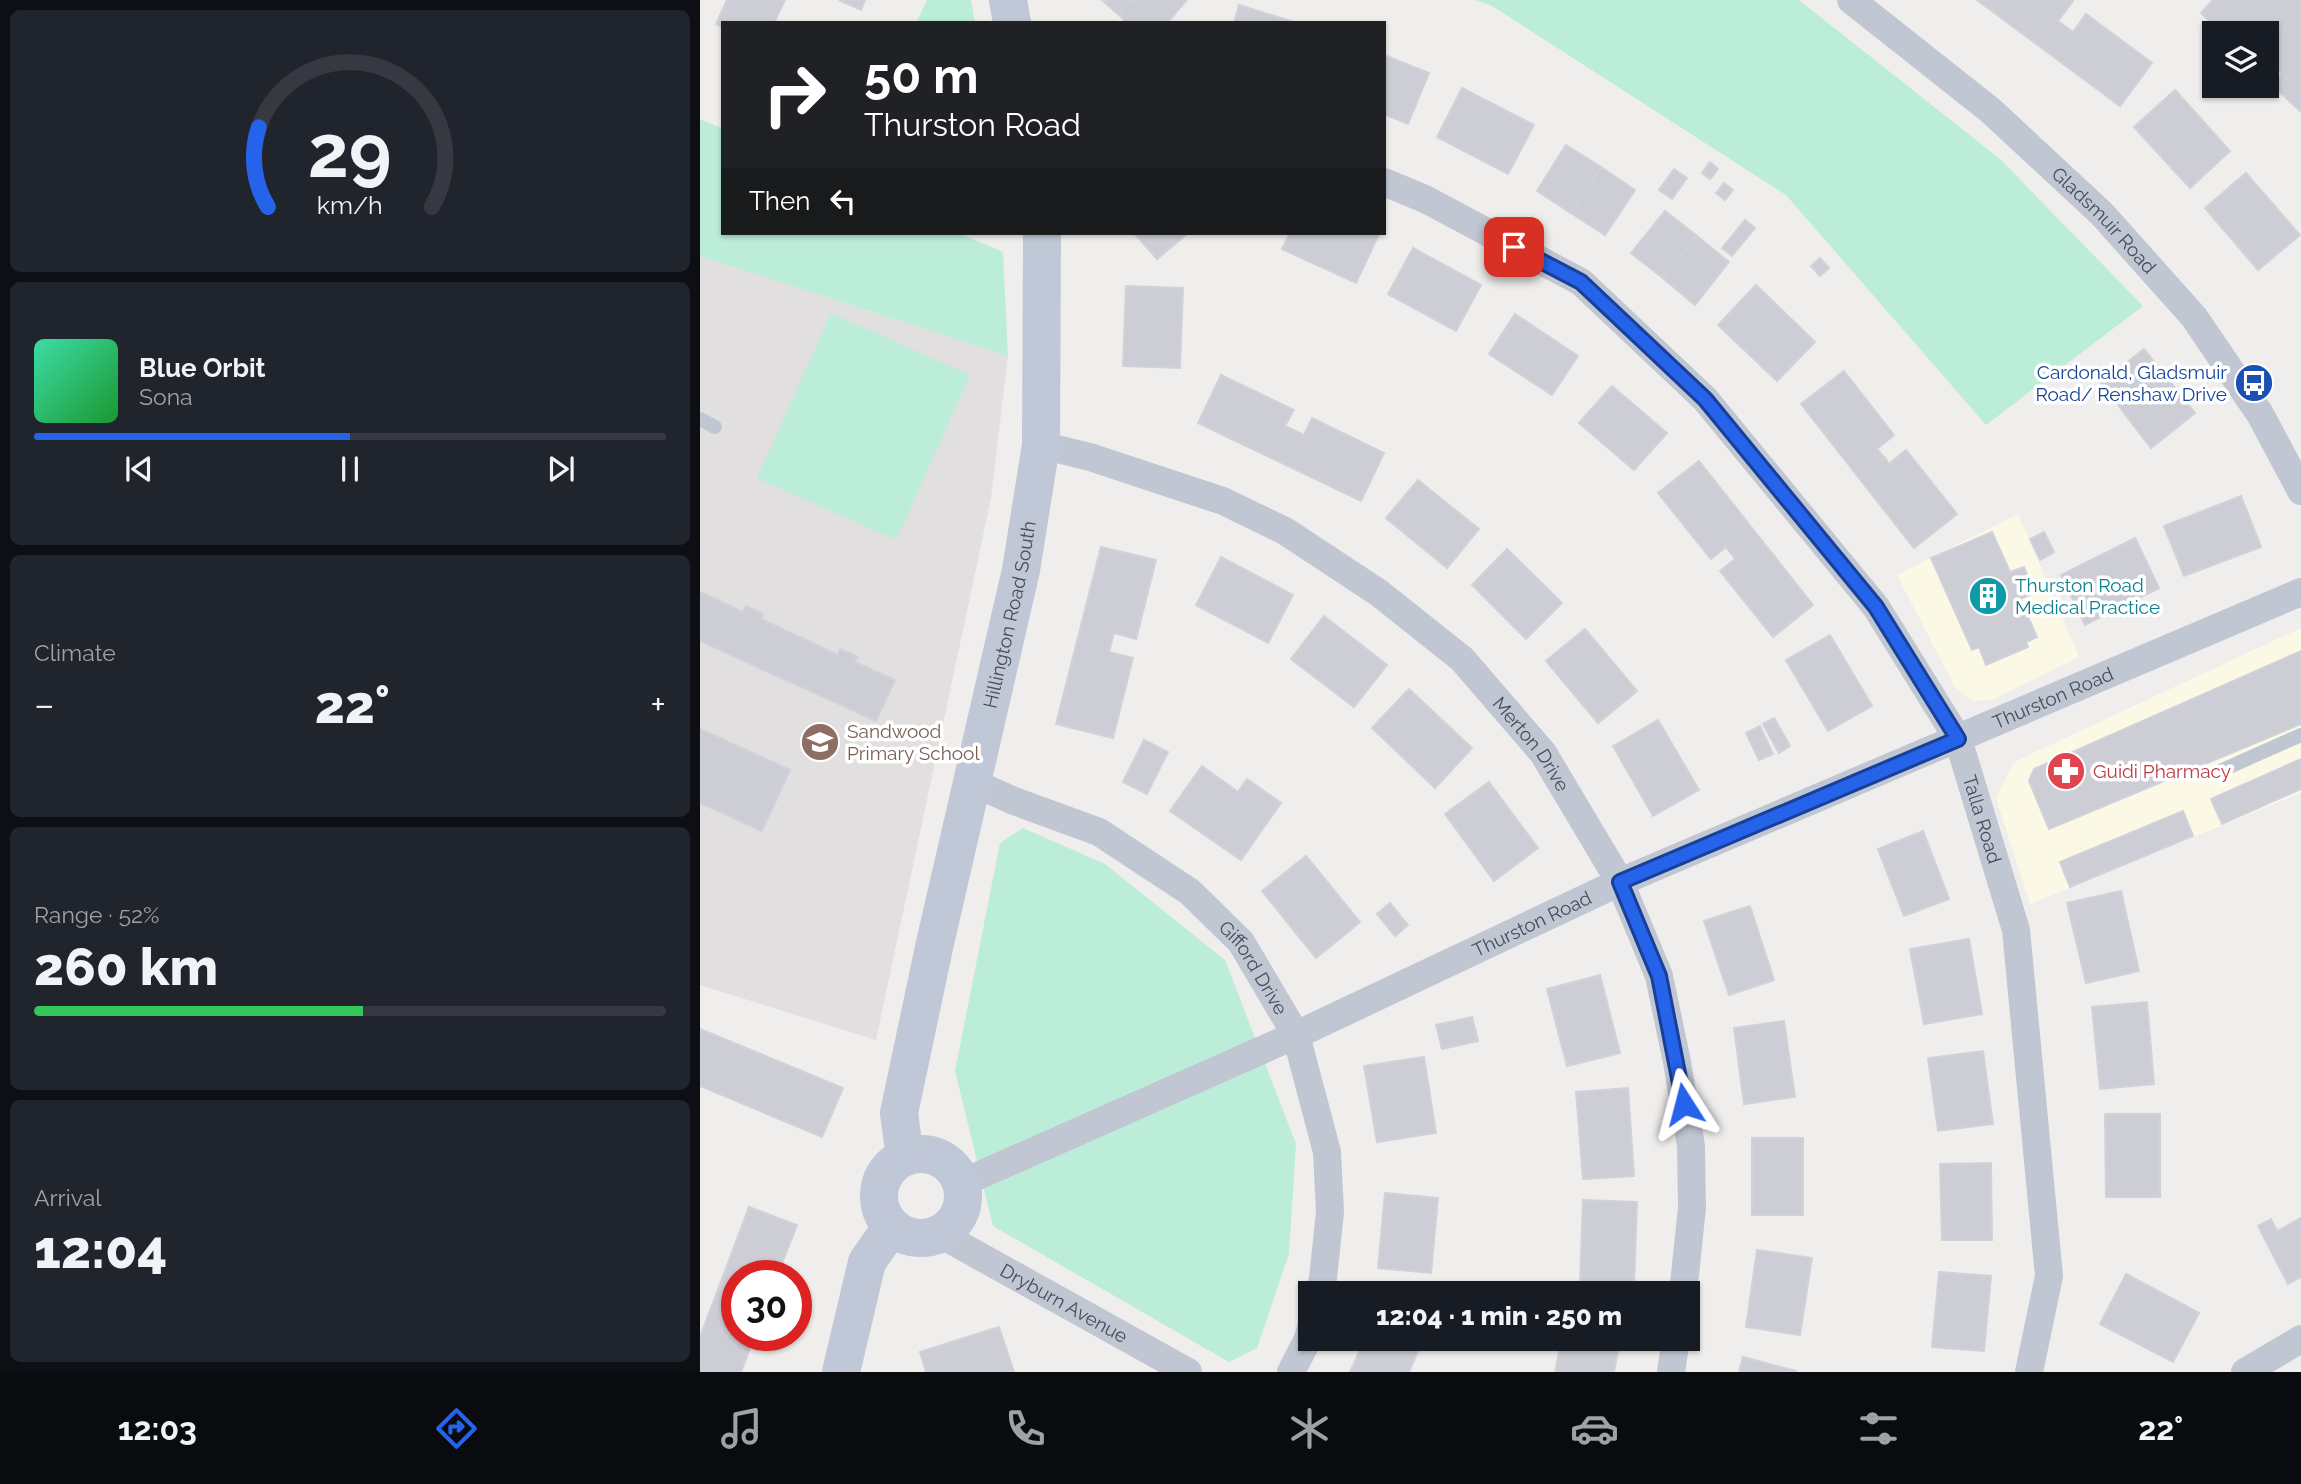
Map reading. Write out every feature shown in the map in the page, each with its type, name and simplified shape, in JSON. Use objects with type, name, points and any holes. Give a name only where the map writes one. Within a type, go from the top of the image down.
[{"type":"street","points":[[1008,0],[1012,21]]},
{"type":"street","name":"Gladsmuir Road","points":[[1851,0],[1990,110],[2102,214],[2194,317],[2259,414],[2301,491]]},
{"type":"street","name":"Talla Road","points":[[1386,183],[1425,199],[1581,282],[1705,399],[1876,607],[1958,739],[2016,930],[2049,1276],[2029,1372]]},
{"type":"street","name":"Hillington Road South","points":[[905,1157],[899,1113],[935,943],[1021,570],[1041,445],[1041,235]]},
{"type":"street","name":"Merton Drive","points":[[1041,445],[1090,457],[1223,502],[1285,531],[1379,593],[1462,659],[1543,753],[1620,882],[1659,976],[1691,1146],[1692,1208],[1684,1281]]},
{"type":"street","name":"Thurston Road","points":[[962,1184],[1296,1035],[1620,882],[2301,592]]},
{"type":"street","name":"Gifford Drive","points":[[974,783],[1014,801],[1099,832],[1190,892],[1241,942],[1296,1035],[1327,1152],[1330,1212],[1323,1281]]},
{"type":"street","points":[[922,1154],[940,1158],[953,1168],[962,1184],[963,1201],[958,1217],[940,1234],[925,1238],[912,1237],[891,1226],[881,1209],[879,1192],[887,1172],[905,1157],[922,1154]]},
{"type":"street","points":[[841,1372],[867,1262],[891,1226]]},
{"type":"street","name":"Dryburn Avenue","points":[[940,1234],[1188,1372]]},
{"type":"street","points":[[2245,1372],[2301,1339]]},
{"type":"street","points":[[1291,1372],[1302,1351]]},
{"type":"street","points":[[1671,1372],[1674,1351]]},
{"type":"lane","points":[[700,419],[715,427]]},
{"type":"lane","points":[[2220,771],[2301,735]]},
{"type":"shaded area","name":"Sandwood Primary School","points":[[700,256],[1008,356],[991,498],[876,1040],[700,985]]},
{"type":"shaded area","points":[[2018,514],[2079,657],[1992,700],[1972,701],[1955,687],[1897,575]]},
{"type":"shaded area","points":[[2301,628],[2301,793],[2030,904],[1996,798],[2014,762]]},
{"type":"green space","points":[[927,0],[971,0],[975,21],[917,21]]},
{"type":"green space","points":[[1476,0],[1799,0],[2000,159],[2143,306],[1986,425],[1786,195],[1492,6]]},
{"type":"green space","points":[[700,119],[721,128],[721,235],[964,235],[1003,252],[1008,356],[700,256]]},
{"type":"green space","points":[[831,313],[970,375],[896,540],[757,478]]},
{"type":"green space","points":[[1023,828],[1105,864],[1225,960],[1296,1144],[1289,1254],[1257,1348],[1229,1362],[993,1226],[955,1071],[1000,843]]},
{"type":"building","points":[[727,0],[785,0],[775,21],[721,21],[721,26],[716,24]]},
{"type":"building","points":[[839,0],[865,0],[861,10]]},
{"type":"building","points":[[1102,0],[1132,0],[1119,15]]},
{"type":"building","points":[[1132,0],[1186,1],[1169,21],[1125,21],[1119,15]]},
{"type":"building","points":[[1977,0],[2071,0],[2073,1],[2058,21],[2073,32],[2086,14],[2152,63],[2120,106]]},
{"type":"building","points":[[2213,0],[2301,0],[2301,112],[2279,92],[2279,77],[2282,74],[2279,71],[2279,21],[2209,21],[2201,13]]},
{"type":"building","points":[[1239,5],[1291,21],[1235,21]]},
{"type":"building","points":[[1386,56],[1429,73],[1408,124],[1386,115]]},
{"type":"building","points":[[1462,88],[1534,125],[1508,174],[1437,137]]},
{"type":"building","points":[[2175,90],[2230,151],[2190,188],[2134,127]]},
{"type":"building","points":[[1566,145],[1601,167],[1571,213],[1537,191]]},
{"type":"building","points":[[1710,162],[1718,169],[1710,179],[1702,173]]},
{"type":"building","points":[[1601,167],[1635,190],[1605,235],[1571,213]]},
{"type":"building","points":[[1674,169],[1687,178],[1672,199],[1659,190]]},
{"type":"building","points":[[2246,173],[2300,235],[2258,270],[2205,208]]},
{"type":"building","points":[[1724,183],[1733,190],[1725,200],[1716,193]]},
{"type":"building","points":[[1665,211],[1697,236],[1663,278],[1631,253]]},
{"type":"building","points":[[1745,220],[1755,228],[1732,256],[1722,248]]},
{"type":"building","points":[[1136,235],[1186,235],[1157,259]]},
{"type":"building","points":[[1289,235],[1379,235],[1356,283],[1282,249]]},
{"type":"building","points":[[1697,236],[1729,262],[1695,305],[1663,278]]},
{"type":"building","points":[[1413,248],[1481,285],[1456,331],[1388,294]]},
{"type":"building","points":[[1820,258],[1829,268],[1820,276],[1811,266]]},
{"type":"building","points":[[1756,285],[1815,342],[1777,381],[1718,325]]},
{"type":"building","points":[[1126,286],[1183,288],[1180,368],[1123,366]]},
{"type":"building","points":[[1515,314],[1578,356],[1552,395],[1489,354]]},
{"type":"building","points":[[2144,349],[2195,413],[2151,448],[2101,383]]},
{"type":"building","points":[[1844,371],[1894,435],[1877,449],[1885,458],[1859,478],[1801,404]]},
{"type":"building","points":[[1221,375],[1294,410],[1285,426],[1304,435],[1312,418],[1384,453],[1361,501],[1198,423]]},
{"type":"building","points":[[1612,386],[1667,433],[1634,470],[1579,423]]},
{"type":"building","points":[[1906,450],[1957,514],[1914,548],[1859,478],[1885,458],[1889,464]]},
{"type":"building","points":[[1699,461],[1813,605],[1773,637],[1720,571],[1735,559],[1726,547],[1711,559],[1658,493]]},
{"type":"building","points":[[1418,480],[1479,529],[1447,568],[1386,518]]},
{"type":"building","points":[[2241,496],[2261,547],[2184,576],[2164,526]]},
{"type":"building","name":"Thurston Road Medical Practice","points":[[1992,532],[2010,572],[2024,567],[2035,593],[2020,599],[2037,637],[2026,642],[2028,647],[1986,665],[1979,647],[1972,650],[1931,558]]},
{"type":"building","points":[[2044,532],[2054,552],[2040,560],[2030,539]]},
{"type":"building","points":[[2135,538],[2159,588],[2085,625],[2061,575]]},
{"type":"building","points":[[1101,547],[1156,560],[1136,639],[1114,633],[1109,652],[1133,658],[1113,738],[1056,724]]},
{"type":"building","points":[[1507,549],[1562,603],[1526,639],[1472,585]]},
{"type":"building","points":[[1221,557],[1293,595],[1268,643],[1196,605]]},
{"type":"building","points":[[700,592],[743,612],[746,606],[763,614],[761,619],[838,655],[840,649],[858,657],[855,662],[895,680],[876,721],[700,641]]},
{"type":"building","points":[[1324,616],[1387,665],[1354,707],[1291,659]]},
{"type":"building","points":[[1585,629],[1637,691],[1598,723],[1546,661]]},
{"type":"building","points":[[1830,635],[1872,706],[1828,731],[1786,660]]},
{"type":"building","points":[[2301,651],[2301,724],[2049,829],[2029,781],[2034,769]]},
{"type":"building","points":[[1409,689],[1472,748],[1435,788],[1372,728]]},
{"type":"building","points":[[1774,718],[1790,746],[1779,753],[1763,724]]},
{"type":"building","points":[[1658,720],[1699,790],[1653,816],[1613,746]]},
{"type":"building","points":[[1760,726],[1773,754],[1759,760],[1746,733]]},
{"type":"building","points":[[700,729],[790,770],[762,831],[700,803]]},
{"type":"building","points":[[1144,740],[1168,752],[1147,794],[1123,782]]},
{"type":"building","points":[[2301,759],[2301,789],[2222,824],[2211,799]]},
{"type":"building","points":[[1202,766],[1238,792],[1247,779],[1281,803],[1241,860],[1170,811]]},
{"type":"building","points":[[1489,782],[1538,848],[1494,881],[1445,814]]},
{"type":"building","points":[[2183,811],[2193,836],[2070,887],[2060,862]]},
{"type":"building","points":[[1923,831],[1949,899],[1904,916],[1878,849]]},
{"type":"building","points":[[1306,856],[1360,922],[1316,958],[1262,891]]},
{"type":"building","points":[[2121,891],[2139,971],[2086,983],[2067,903]]},
{"type":"building","points":[[1390,903],[1408,925],[1395,936],[1377,914]]},
{"type":"building","points":[[1750,906],[1774,980],[1729,995],[1704,921]]},
{"type":"building","points":[[1969,939],[1982,1014],[1924,1024],[1910,949]]},
{"type":"building","points":[[1600,975],[1620,1053],[1567,1066],[1547,989]]},
{"type":"building","points":[[2147,1002],[2154,1084],[2100,1089],[2092,1007]]},
{"type":"building","points":[[1472,1017],[1478,1041],[1442,1049],[1436,1025]]},
{"type":"building","points":[[1784,1021],[1795,1097],[1744,1104],[1734,1028]]},
{"type":"building","points":[[700,1029],[843,1088],[822,1137],[700,1086]]},
{"type":"building","points":[[1983,1051],[1993,1124],[1938,1131],[1928,1058]]},
{"type":"building","points":[[1424,1057],[1436,1133],[1377,1142],[1364,1066]]},
{"type":"building","points":[[1628,1088],[1634,1176],[1583,1179],[1576,1092]]},
{"type":"building","points":[[2105,1114],[2160,1114],[2160,1197],[2106,1197]]},
{"type":"building","points":[[1752,1138],[1803,1138],[1803,1215],[1752,1215]]},
{"type":"building","points":[[1991,1163],[1992,1240],[1942,1240],[1940,1164]]},
{"type":"building","points":[[1385,1193],[1438,1198],[1431,1273],[1378,1268]]},
{"type":"building","points":[[1583,1200],[1637,1202],[1634,1281],[1580,1281]]},
{"type":"building","points":[[749,1207],[797,1225],[783,1260],[729,1260]]},
{"type":"building","points":[[2301,1218],[2301,1277],[2288,1284],[2258,1226],[2271,1219],[2277,1231]]},
{"type":"building","points":[[1757,1250],[1812,1258],[1800,1335],[1746,1327]]},
{"type":"building","points":[[1939,1272],[1991,1276],[1984,1351],[1932,1347]]},
{"type":"building","points":[[2126,1274],[2199,1313],[2173,1362],[2100,1324]]},
{"type":"building","points":[[721,1281],[721,1351],[749,1351],[741,1372],[700,1372],[700,1337]]},
{"type":"building","points":[[999,1327],[1014,1372],[926,1372],[920,1352]]},
{"type":"building","points":[[1360,1351],[1418,1351],[1409,1372],[1350,1372]]},
{"type":"building","points":[[1559,1351],[1618,1351],[1614,1372],[1555,1372]]},
{"type":"building","points":[[1743,1357],[1796,1371],[1739,1372]]},
{"type":"place","name":"Cardonald, Gladsmuir Road/ Renshaw Drive","points":[[2254,383]]},
{"type":"place","name":"Thurston Road Medical Practice","points":[[1988,596]]},
{"type":"place","name":"Sandwood Primary School","points":[[820,742]]},
{"type":"place","name":"Guidi Pharmacy","points":[[2066,771]]},
{"type":"route","points":[[1514,247],[1581,282],[1705,399],[1876,607],[1958,739],[1620,882],[1659,976],[1684,1104]]}]
